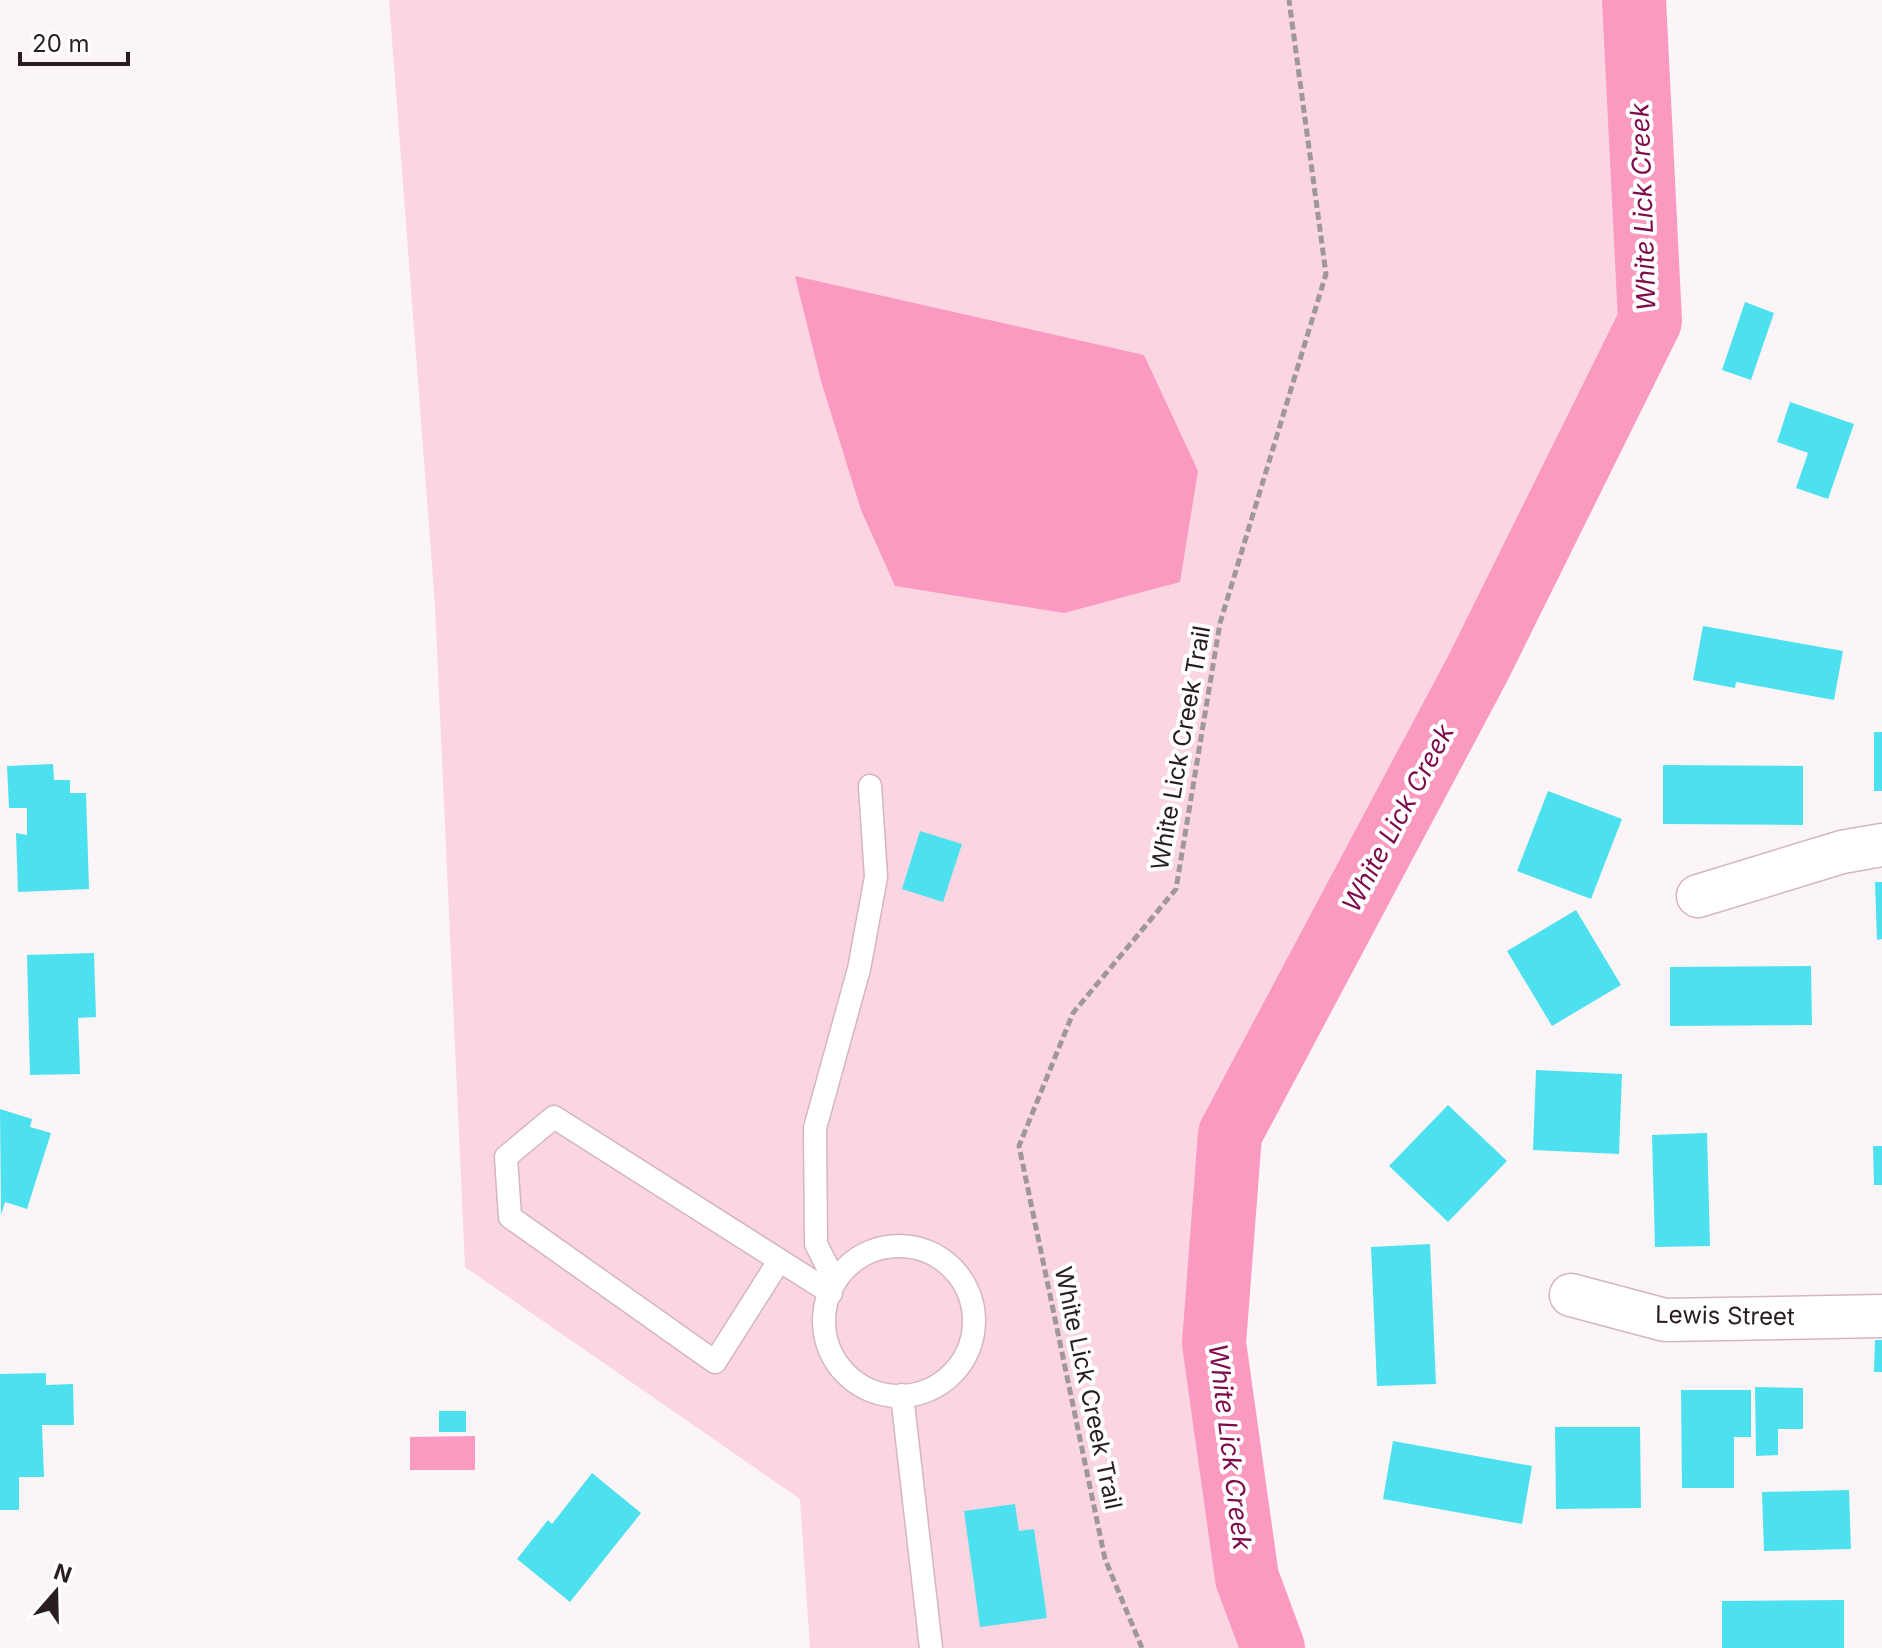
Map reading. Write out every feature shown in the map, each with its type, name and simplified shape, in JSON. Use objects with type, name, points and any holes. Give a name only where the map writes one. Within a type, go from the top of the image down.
[{"type":"street","points":[[1698,896],[1842,852],[1882,845]]},
{"type":"street","name":"Lewis Street","points":[[1571,1295],[1665,1320],[1882,1316]]},
{"type":"lane","points":[[833,1288],[816,1244],[815,1128],[859,969],[876,877],[870,786]]},
{"type":"lane","points":[[779,1261],[715,1362],[510,1217],[506,1157],[554,1117],[779,1261],[833,1288]]},
{"type":"lane","points":[[896,1246],[920,1249],[942,1259],[960,1276],[971,1298],[975,1322],[971,1346],[959,1368],[940,1384],[917,1394],[892,1396],[867,1389],[847,1375],[832,1355],[825,1330],[826,1305],[833,1288],[851,1263],[872,1251],[896,1246]]},
{"type":"lane","points":[[902,1395],[931,1648]]},
{"type":"path","name":"White Lick Creek Trail","points":[[1142,1648],[1105,1559],[1019,1146],[1073,1013],[1176,889],[1220,623],[1326,274],[1289,0]]},
{"type":"shaded area","points":[[389,0],[1634,0],[1650,321],[1478,668],[1230,1134],[1214,1343],[1247,1578],[1273,1648],[810,1648],[800,1499],[465,1267],[435,605]]},
{"type":"shaded area","points":[[795,276],[1144,355],[1198,471],[1180,582],[1064,613],[895,586],[861,510],[821,381]]},
{"type":"shaded area","points":[[475,1436],[475,1470],[410,1470],[410,1437]]},
{"type":"building","points":[[1745,302],[1774,313],[1751,380],[1722,370]]},
{"type":"building","points":[[1790,402],[1854,424],[1828,499],[1796,488],[1808,453],[1777,442]]},
{"type":"building","points":[[1703,626],[1843,651],[1834,700],[1736,682],[1735,688],[1693,680]]},
{"type":"building","points":[[1874,732],[1882,732],[1882,791],[1874,791]]},
{"type":"building","points":[[53,764],[54,780],[70,780],[70,793],[86,793],[89,889],[18,892],[16,833],[27,835],[27,808],[9,808],[7,766]]},
{"type":"building","points":[[1663,765],[1803,766],[1803,825],[1663,824]]},
{"type":"building","points":[[1548,791],[1622,819],[1591,899],[1517,871]]},
{"type":"building","points":[[920,831],[962,844],[943,902],[902,889]]},
{"type":"building","points":[[1875,882],[1882,882],[1882,939],[1877,940]]},
{"type":"building","points":[[1576,910],[1621,985],[1552,1026],[1507,951]]},
{"type":"building","points":[[94,953],[96,1017],[78,1018],[80,1074],[30,1075],[27,955]]},
{"type":"building","points":[[1811,966],[1812,1025],[1670,1026],[1670,967]]},
{"type":"building","points":[[1536,1070],[1622,1074],[1619,1154],[1533,1150]]},
{"type":"building","points":[[1448,1105],[1507,1161],[1448,1222],[1389,1166]]},
{"type":"building","points":[[0,1109],[32,1119],[30,1127],[51,1133],[27,1209],[5,1202],[1,1215]]},
{"type":"building","points":[[1707,1133],[1710,1246],[1655,1247],[1652,1135]]},
{"type":"building","points":[[1873,1146],[1882,1146],[1882,1185],[1874,1185]]},
{"type":"building","points":[[1430,1244],[1436,1384],[1377,1386],[1371,1247]]},
{"type":"building","points":[[1875,1340],[1882,1340],[1882,1372],[1874,1372]]},
{"type":"building","points":[[46,1373],[46,1385],[73,1384],[74,1425],[42,1425],[44,1477],[19,1477],[19,1510],[0,1510],[0,1374]]},
{"type":"building","points":[[1755,1387],[1803,1388],[1803,1429],[1778,1429],[1778,1455],[1756,1456]]},
{"type":"building","points":[[1681,1390],[1751,1390],[1751,1437],[1734,1437],[1734,1488],[1682,1488]]},
{"type":"building","points":[[439,1411],[466,1411],[466,1432],[439,1432]]},
{"type":"building","points":[[1555,1427],[1640,1427],[1641,1508],[1556,1509]]},
{"type":"building","points":[[1393,1441],[1532,1466],[1522,1524],[1383,1499]]},
{"type":"building","points":[[592,1473],[641,1513],[570,1602],[517,1559],[548,1520],[552,1524]]},
{"type":"building","points":[[1849,1490],[1851,1549],[1764,1551],[1762,1492]]},
{"type":"building","points":[[1015,1504],[1019,1531],[1034,1529],[1047,1618],[980,1627],[964,1511]]},
{"type":"building","points":[[1844,1600],[1844,1648],[1722,1648],[1722,1601]]},
{"type":"waterway","name":"White Lick Creek","points":[[1273,1648],[1247,1578],[1214,1343],[1230,1134],[1478,668],[1650,321],[1634,0]]}]
